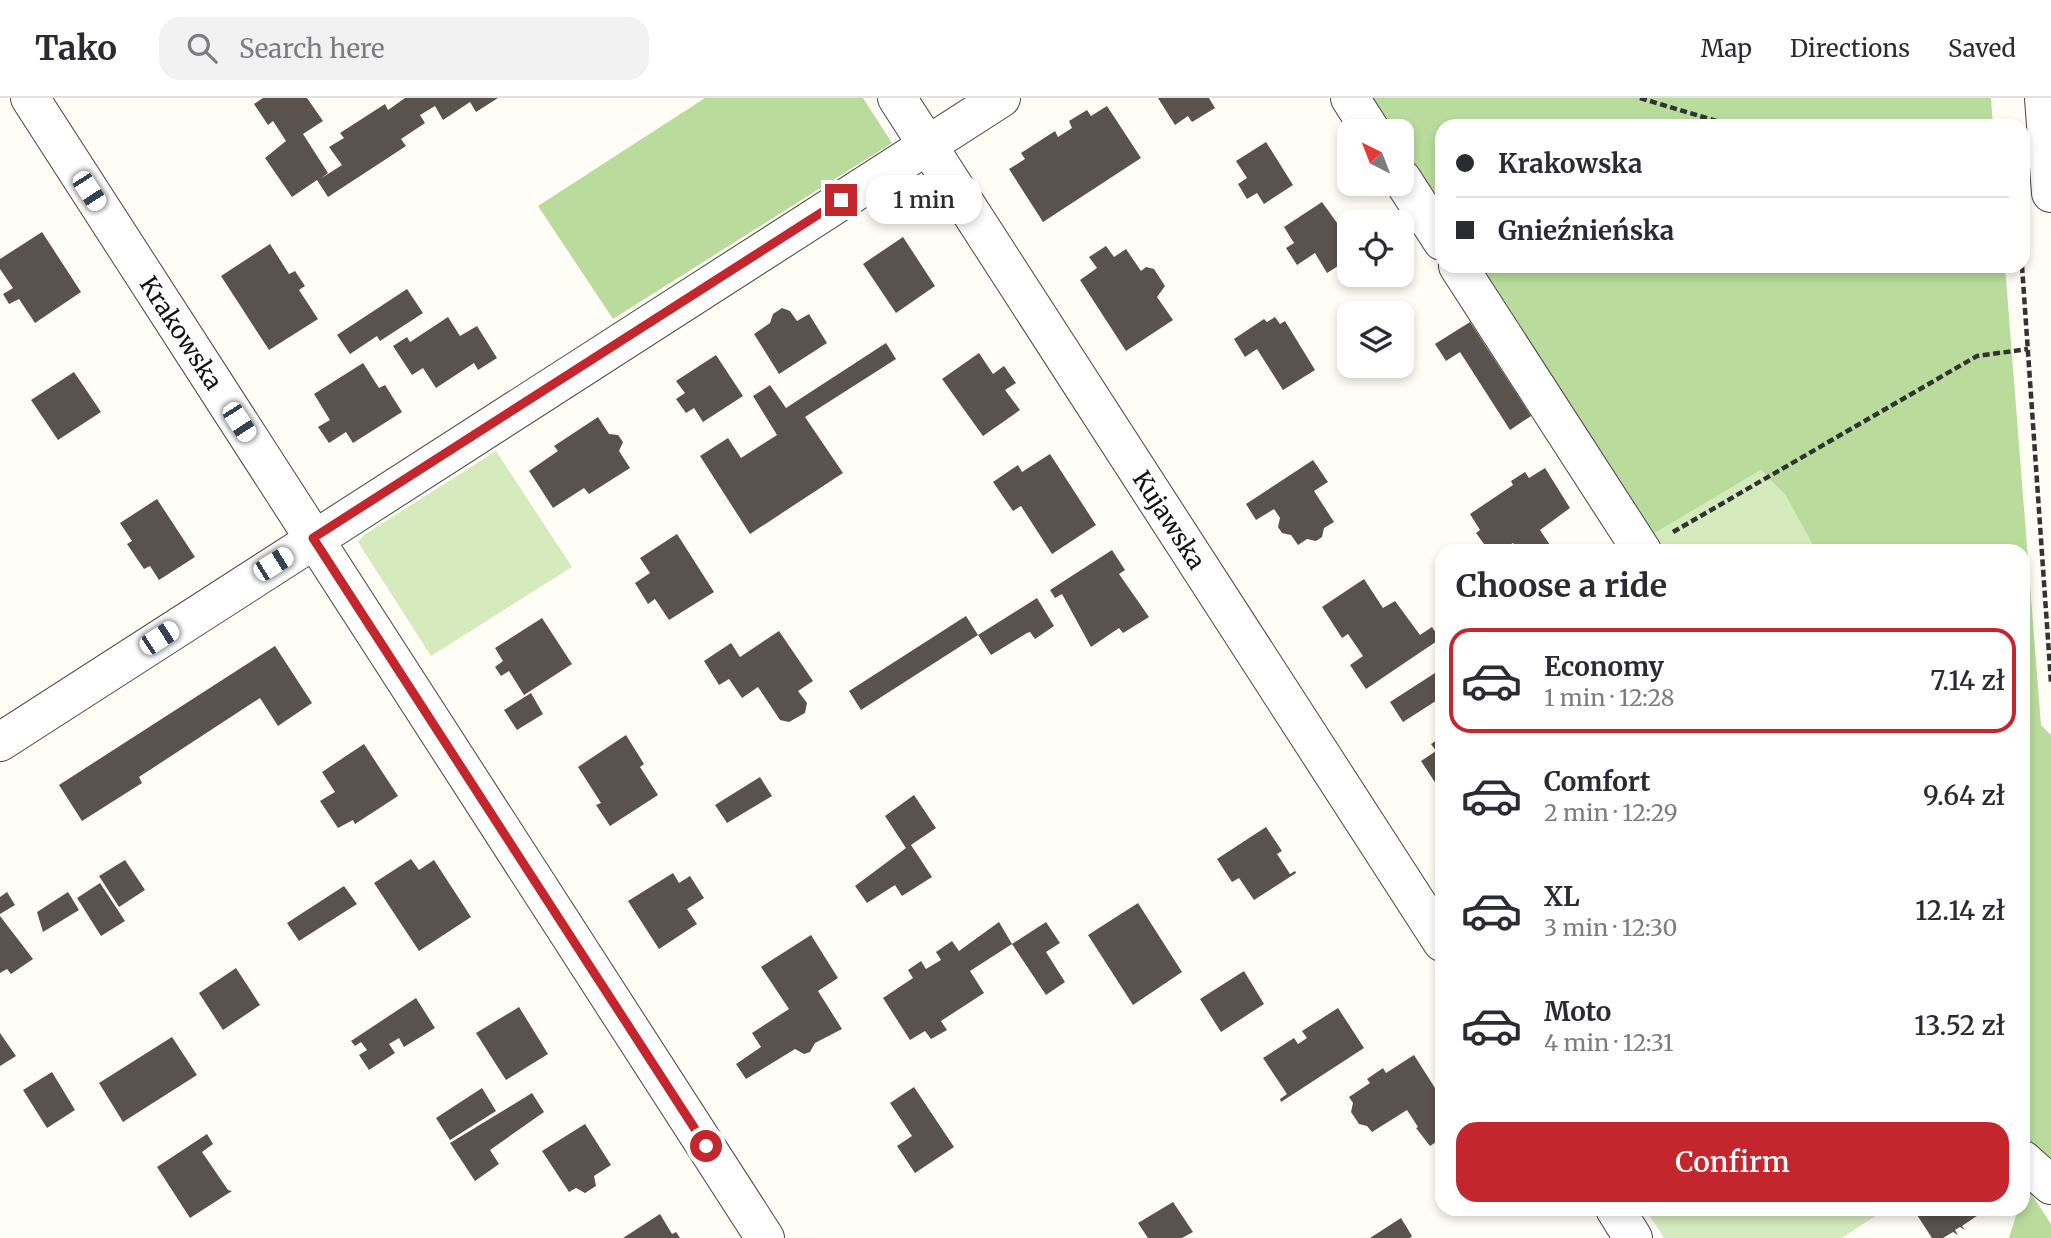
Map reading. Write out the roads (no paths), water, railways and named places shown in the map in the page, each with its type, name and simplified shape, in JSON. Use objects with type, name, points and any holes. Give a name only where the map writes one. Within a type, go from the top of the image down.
[{"type":"street","name":"Krakowska","points":[[30,98],[765,1238]]},
{"type":"street","name":"Kujawska","points":[[897,98],[1435,931]]},
{"type":"street","points":[[0,742],[313,538],[1001,98]]},
{"type":"street","points":[[1350,98],[1363,119]]},
{"type":"street","points":[[2044,98],[2051,194]]},
{"type":"street","points":[[1413,196],[1435,230]]},
{"type":"street","points":[[1463,273],[1637,544]]},
{"type":"street","points":[[2030,1166],[2051,1185]]},
{"type":"street","points":[[1619,1216],[1633,1238]]}]
